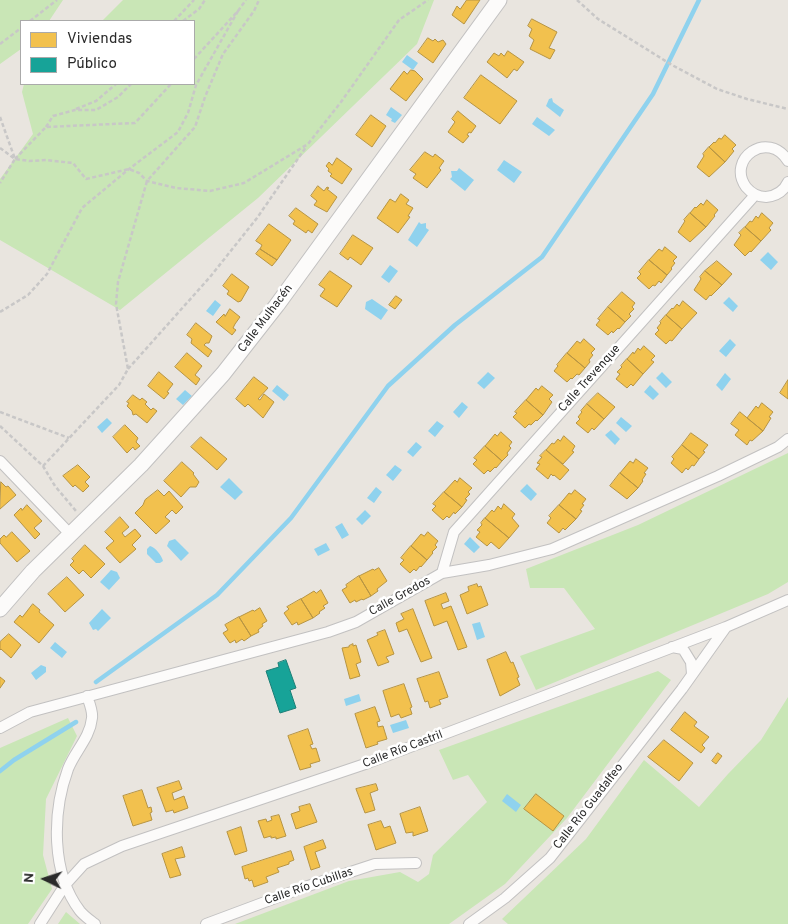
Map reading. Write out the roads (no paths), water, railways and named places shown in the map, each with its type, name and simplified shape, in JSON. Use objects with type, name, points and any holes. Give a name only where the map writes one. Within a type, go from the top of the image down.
[{"type":"street","name":"Calle Mulhacén","points":[[0,609],[33,571],[72,535],[141,465],[223,374],[277,305],[499,0]]},
{"type":"street","points":[[788,160],[778,150],[771,147],[755,149],[744,160],[741,175],[743,183],[748,190],[764,197],[780,192],[788,182]]},
{"type":"street","name":"Calle Trevenque","points":[[442,573],[454,532],[755,194]]},
{"type":"street","name":"Calle Gredos","points":[[0,728],[30,712],[328,632],[356,622],[442,573],[489,565],[552,550],[778,448],[788,439]]},
{"type":"street","points":[[0,461],[72,535]]},
{"type":"street","name":"Calle Río Castril","points":[[40,924],[65,885],[84,864],[122,846],[368,763],[726,627],[788,600]]},
{"type":"street","name":"Calle Río Guadalfeo","points":[[469,924],[505,898],[550,858],[682,689],[726,627]]},
{"type":"street","points":[[672,647],[683,649],[691,662],[692,674]]},
{"type":"street","points":[[87,696],[92,717],[87,737],[68,768],[59,808],[56,846],[65,885],[81,912],[95,924]]},
{"type":"street","name":"Calle Río Cubillas","points":[[206,924],[305,887],[375,864],[416,863]]},
{"type":"water","points":[[407,55],[418,63],[413,70],[402,62]]},
{"type":"water","points":[[552,98],[553,102],[564,110],[560,117],[546,106],[549,99]]},
{"type":"water","points":[[391,107],[402,115],[395,123],[386,115]]},
{"type":"water","points":[[537,117],[555,130],[549,136],[532,124]]},
{"type":"water","points":[[504,160],[522,172],[514,183],[497,170]]},
{"type":"water","points":[[459,168],[474,180],[465,191],[450,179],[452,177],[451,171],[457,171]]},
{"type":"water","points":[[419,222],[421,224],[426,223],[426,228],[429,230],[417,247],[408,240]]},
{"type":"water","points":[[768,252],[778,262],[771,270],[760,260]]},
{"type":"water","points":[[390,265],[398,271],[389,283],[381,277]]},
{"type":"water","points":[[729,297],[738,306],[733,312],[723,303]]},
{"type":"water","points":[[372,299],[388,310],[381,320],[365,309],[366,302]]},
{"type":"water","points":[[215,300],[221,305],[213,316],[206,311]]},
{"type":"water","points":[[730,339],[736,345],[726,357],[719,351]]},
{"type":"water","points":[[488,372],[495,378],[484,389],[477,383]]},
{"type":"water","points":[[662,372],[672,382],[666,388],[656,378]]},
{"type":"water","points":[[725,373],[731,379],[722,391],[716,385]]},
{"type":"water","points":[[277,385],[289,395],[284,401],[272,391]]},
{"type":"water","points":[[650,385],[659,394],[653,400],[644,392]]},
{"type":"water","points":[[185,390],[192,396],[183,405],[176,399]]},
{"type":"water","points":[[462,402],[468,407],[459,418],[453,412]]},
{"type":"water","points":[[621,417],[632,426],[626,432],[616,423]]},
{"type":"water","points":[[107,418],[112,423],[102,433],[97,427]]},
{"type":"water","points":[[437,421],[444,426],[435,437],[428,431]]},
{"type":"water","points":[[611,430],[620,439],[615,445],[605,435]]},
{"type":"water","points":[[416,442],[422,447],[413,457],[407,452]]},
{"type":"water","points":[[395,465],[402,470],[393,481],[386,475]]},
{"type":"water","points":[[229,478],[243,492],[235,500],[220,487]]},
{"type":"water","points":[[527,484],[537,494],[531,501],[520,491]]},
{"type":"water","points":[[376,487],[382,492],[374,503],[367,498]]},
{"type":"water","points":[[365,510],[371,516],[362,525],[356,519]]},
{"type":"water","points":[[342,523],[349,535],[342,539],[335,527]]},
{"type":"water","points":[[470,537],[480,547],[474,553],[464,544]]},
{"type":"water","points":[[175,539],[189,553],[181,561],[167,546],[169,541]]},
{"type":"water","points":[[326,543],[330,550],[318,556],[314,549]]},
{"type":"water","points":[[150,546],[158,552],[163,561],[156,563],[147,554],[147,549]]},
{"type":"water","points":[[111,570],[117,572],[120,578],[109,590],[100,582]]},
{"type":"water","points":[[102,609],[111,618],[98,631],[96,629],[93,630],[89,623]]},
{"type":"water","points":[[480,622],[485,637],[477,640],[472,624]]},
{"type":"water","points":[[55,642],[67,652],[62,658],[50,648]]},
{"type":"water","points":[[41,665],[46,667],[46,672],[36,680],[31,673]]},
{"type":"water","points":[[359,694],[361,701],[346,706],[344,699]]},
{"type":"water","points":[[406,720],[409,728],[393,733],[390,725]]},
{"type":"water","points":[[507,794],[521,805],[516,812],[502,801]]},
{"type":"waterway","points":[[96,682],[217,595],[291,518],[388,386],[455,325],[542,257],[653,94],[699,0]]},
{"type":"waterway","points":[[0,771],[14,760],[76,722]]}]
